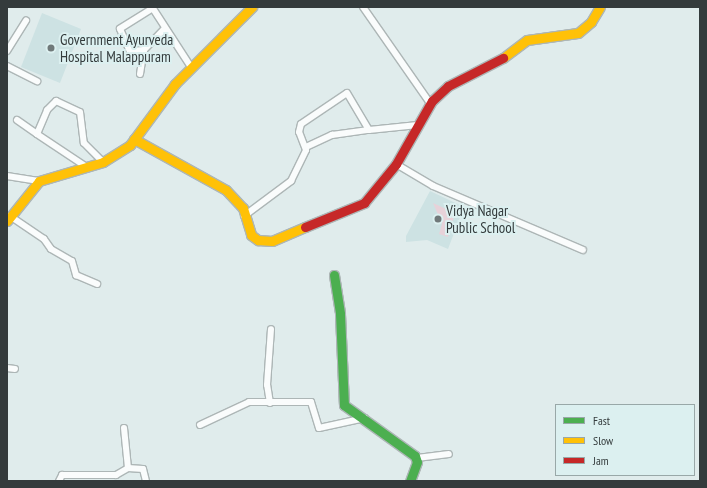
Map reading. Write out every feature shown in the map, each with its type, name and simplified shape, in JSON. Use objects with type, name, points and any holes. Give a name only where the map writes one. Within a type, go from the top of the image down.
[{"type":"street","points":[[7,176],[39,181],[88,168],[103,162],[134,139],[158,104],[191,67],[252,7]]},
{"type":"street","points":[[363,7],[430,103]]},
{"type":"street","points":[[134,139],[226,190],[237,200],[244,216],[246,227],[254,238],[267,242],[359,207],[396,164],[430,103],[448,86],[516,51],[527,40],[582,30],[600,7]]},
{"type":"street","points":[[144,50],[130,51],[120,29],[152,8],[191,67]]},
{"type":"street","points":[[7,51],[26,20]]},
{"type":"street","points":[[140,74],[144,50],[165,28]]},
{"type":"street","points":[[7,66],[37,80]]},
{"type":"street","points":[[306,147],[299,126],[347,94],[369,130]]},
{"type":"street","points":[[37,134],[47,110],[56,101],[80,112],[84,143],[103,162]]},
{"type":"street","points":[[17,120],[88,168]]},
{"type":"street","points":[[244,216],[291,181],[306,147],[332,135],[418,125]]},
{"type":"street","points":[[396,164],[433,186],[583,250]]},
{"type":"street","points":[[39,181],[8,219],[44,239],[51,249],[72,261],[76,275],[97,284]]},
{"type":"street","points":[[334,275],[340,314],[344,405],[351,413],[365,418],[373,429],[417,458],[449,454]]},
{"type":"street","points":[[270,403],[267,385],[271,329]]},
{"type":"street","points":[[7,368],[15,369]]},
{"type":"street","points":[[200,425],[249,402],[311,402],[319,428],[365,418]]},
{"type":"street","points":[[124,428],[128,468]]},
{"type":"street","points":[[410,481],[417,458]]},
{"type":"street","points":[[59,481],[62,475],[110,476],[128,468],[143,469],[146,481]]},
{"type":"shaded area","name":"Government Ayurveda Hospital Malappuram","points":[[42,13],[81,29],[60,83],[21,67]]},
{"type":"shaded area","name":"Vidya Nagar Public School","points":[[430,191],[464,207],[448,249],[427,240],[406,242],[406,236]]},
{"type":"shaded area","points":[[433,203],[455,213],[448,237],[439,234],[442,224]]},
{"type":"traffic: fast","points":[[334,275],[340,314],[344,405],[415,456],[417,462],[410,481]]},
{"type":"traffic: slow","points":[[7,221],[39,181],[103,162],[130,145],[175,84],[252,7]]},
{"type":"traffic: slow","points":[[503,58],[527,40],[578,33],[591,22],[600,7]]},
{"type":"traffic: slow","points":[[134,139],[226,190],[243,208],[251,235],[258,240],[272,241],[305,227]]},
{"type":"traffic: jam","points":[[305,227],[364,203],[396,164],[432,101],[448,86],[503,58]]},
{"type":"place","name":"Government Ayurveda Hospital Malappuram","points":[[51,48]]},
{"type":"place","name":"Vidya Nagar Public School","points":[[438,219]]}]
